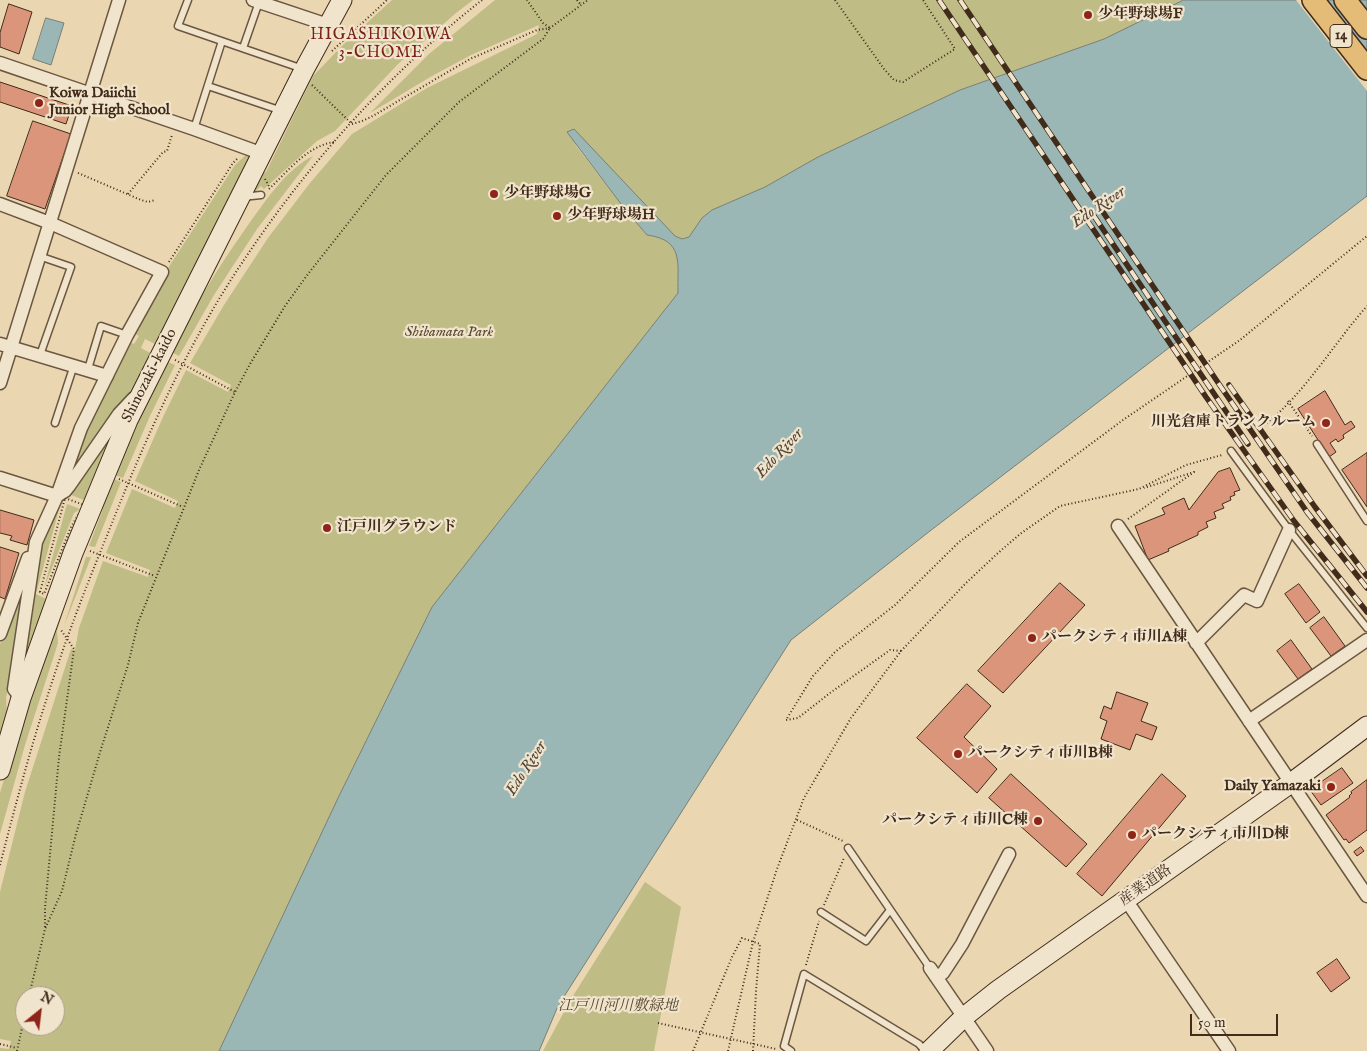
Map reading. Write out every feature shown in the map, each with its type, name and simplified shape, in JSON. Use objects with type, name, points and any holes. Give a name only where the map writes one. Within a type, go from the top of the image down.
[{"type":"highway","name":"14","points":[[1313,0],[1367,69]]},
{"type":"highway","name":"14","points":[[1345,0],[1367,28]]},
{"type":"main road","name":"Shinozaki-kaido","points":[[0,770],[14,718],[73,553],[128,420],[304,70],[342,0]]},
{"type":"main road","name":"産業道路","points":[[929,1051],[964,1017],[998,990],[1291,783],[1367,726]]},
{"type":"street","points":[[0,383],[6,345],[50,223],[119,0]]},
{"type":"street","points":[[257,1],[328,25]]},
{"type":"street","points":[[0,63],[263,154]]},
{"type":"street","points":[[0,204],[50,223],[162,272],[127,335],[81,428],[61,497]]},
{"type":"street","points":[[6,345],[107,376]]},
{"type":"street","points":[[0,634],[27,560],[61,497],[119,414],[145,386]]},
{"type":"street","points":[[0,478],[61,497]]},
{"type":"street","points":[[1118,526],[1367,896]]},
{"type":"street","points":[[1196,643],[1244,595],[1257,600],[1289,530]]},
{"type":"street","points":[[21,698],[14,689],[36,542]]},
{"type":"street","points":[[1249,721],[1367,640]]},
{"type":"street","points":[[0,743],[14,718]]},
{"type":"street","points":[[933,973],[943,973],[962,944],[1008,854]]},
{"type":"street","points":[[1126,900],[1229,1051]]},
{"type":"street","points":[[933,973],[987,1051]]},
{"type":"lane","points":[[188,0],[178,26],[304,70]]},
{"type":"lane","points":[[243,48],[257,1]]},
{"type":"lane","points":[[194,129],[222,41]]},
{"type":"lane","points":[[208,86],[284,112]]},
{"type":"lane","points":[[241,197],[262,195]]},
{"type":"lane","points":[[39,256],[71,267],[40,355]]},
{"type":"lane","points":[[88,369],[101,326],[127,335]]},
{"type":"lane","points":[[55,423],[74,366]]},
{"type":"lane","points":[[1318,444],[1367,521]]},
{"type":"lane","points":[[1230,451],[1289,530],[1367,628]]},
{"type":"lane","points":[[848,848],[933,973]]},
{"type":"lane","points":[[821,912],[866,941],[890,910]]},
{"type":"lane","points":[[791,1051],[784,1046],[804,974],[919,1044],[925,1051]]},
{"type":"path","points":[[327,57],[387,0]]},
{"type":"path","points":[[0,865],[44,705],[67,638],[128,483],[155,419],[182,364],[219,299],[262,233],[334,142],[410,62],[482,0]]},
{"type":"path","points":[[527,0],[543,22],[550,28]]},
{"type":"path","points":[[577,0],[581,5]]},
{"type":"path","points":[[31,986],[45,929],[62,891],[76,834],[128,665],[134,635],[183,508],[235,392],[266,338],[302,282],[386,175],[459,102],[536,46],[550,28],[588,0]]},
{"type":"path","points":[[835,0],[884,69],[894,80],[903,82],[955,49],[923,0]]},
{"type":"path","points":[[352,124],[362,122],[470,59],[537,30],[550,28]]},
{"type":"path","points":[[320,93],[352,124]]},
{"type":"path","points":[[128,194],[163,152],[167,151],[177,123]]},
{"type":"path","points":[[262,195],[310,151],[323,143],[334,142]]},
{"type":"path","points":[[162,272],[194,220],[239,157]]},
{"type":"path","points":[[67,168],[148,202],[155,200]]},
{"type":"path","points":[[264,175],[270,188]]},
{"type":"path","points":[[901,651],[890,650],[830,692],[798,718],[786,720],[813,676],[835,652],[895,605],[959,542],[1123,420],[1240,340],[1367,236]]},
{"type":"path","points":[[1264,425],[1279,414],[1367,306]]},
{"type":"path","points":[[177,361],[235,392]]},
{"type":"path","points":[[1288,402],[1318,444]]},
{"type":"path","points":[[1139,489],[1186,465],[1218,457],[1230,451]]},
{"type":"path","points":[[728,1051],[753,942],[777,869],[804,798],[851,718],[901,651],[998,553],[1020,534],[1060,506],[1139,489],[1194,472],[1118,526]]},
{"type":"path","points":[[120,479],[183,508]]},
{"type":"path","points":[[61,497],[84,506],[71,527],[44,594],[40,592],[61,497]]},
{"type":"path","points":[[93,552],[156,576]]},
{"type":"path","points":[[45,929],[45,908],[59,757],[74,649],[60,629]]},
{"type":"path","points":[[797,820],[843,841]]},
{"type":"path","points":[[693,1051],[732,957],[742,938],[760,944],[753,1051]]},
{"type":"path","points":[[658,1023],[783,1051]]},
{"type":"path","points":[[0,1044],[17,1050],[20,1036]]},
{"type":"green space","points":[[392,0],[473,0],[398,64],[335,131],[317,141],[264,189],[261,186],[253,192],[260,174],[266,172],[313,76],[344,44]]},
{"type":"green space","name":"Shibamata Park","points":[[495,0],[1184,0],[1104,39],[960,90],[818,157],[765,187],[712,210],[702,218],[689,237],[682,239],[675,236],[574,143],[647,235],[668,242],[673,248],[678,263],[678,293],[432,607],[339,796],[219,1051],[0,1051],[0,1048],[9,1049],[11,1041],[0,1039],[0,892],[25,792],[71,649],[75,650],[79,628],[103,561],[148,577],[150,570],[106,553],[132,489],[175,508],[178,501],[135,481],[186,370],[228,392],[231,385],[190,363],[224,305],[268,238],[310,183],[352,134],[427,88],[537,34],[539,25],[471,55],[370,113],[429,54]]},
{"type":"green space","points":[[249,154],[251,159],[159,346],[145,339],[141,348],[154,355],[144,374],[113,415],[68,483],[87,427],[129,342],[134,344],[139,336],[134,333],[170,265],[235,165]]},
{"type":"green space","points":[[313,156],[257,229],[214,295],[179,356],[171,352],[216,273],[260,208],[284,178]]},
{"type":"green space","points":[[166,361],[175,365],[123,478],[115,475],[127,442]]},
{"type":"green space","points":[[116,427],[84,500],[69,494]]},
{"type":"green space","points":[[114,479],[121,482],[95,547],[89,546],[103,509],[101,506]]},
{"type":"green space","points":[[67,504],[80,509],[74,513],[44,588]]},
{"type":"green space","points":[[60,506],[36,594],[46,599],[47,602],[20,679],[41,540]]},
{"type":"green space","points":[[86,557],[91,557],[64,626]]},
{"type":"green space","points":[[29,565],[13,675],[6,697],[7,718],[0,734],[0,644]]},
{"type":"green space","points":[[76,569],[57,631],[58,643],[25,745],[0,834],[0,793],[15,742]]},
{"type":"green space","name":"江戸川河川敷緑地","points":[[645,882],[681,907],[654,1051],[543,1051],[571,999]]},
{"type":"water","name":"Edo River","points":[[1184,0],[1367,0],[1367,196],[791,640],[558,1006],[539,1051],[219,1051],[339,796],[432,607],[678,293],[678,263],[673,248],[668,242],[647,235],[624,208],[567,132],[574,129],[675,236],[682,239],[689,237],[702,218],[712,210],[765,187],[818,157],[960,90],[1104,39]]},
{"type":"water","points":[[46,18],[64,23],[51,65],[33,59]]},
{"type":"pier","points":[[1296,0],[1323,0],[1367,56],[1367,91]]},
{"type":"building","points":[[9,4],[32,12],[19,54],[0,47],[0,33]]},
{"type":"building","points":[[0,82],[72,106],[66,124],[0,102]]},
{"type":"building","points":[[33,121],[71,134],[45,209],[7,196]]},
{"type":"building","name":"川光倉庫トランクルーム","points":[[1325,391],[1345,425],[1351,421],[1355,427],[1343,435],[1344,438],[1338,442],[1336,439],[1330,443],[1336,452],[1329,457],[1298,409]]},
{"type":"building","points":[[1367,453],[1367,507],[1342,470]]},
{"type":"building","points":[[1230,468],[1240,490],[1234,492],[1235,495],[1230,497],[1231,500],[1222,504],[1224,508],[1214,512],[1216,518],[1206,522],[1208,527],[1198,532],[1198,535],[1168,549],[1169,551],[1148,560],[1135,526],[1165,514],[1162,508],[1184,498],[1189,510],[1218,472]]},
{"type":"building","points":[[0,510],[34,520],[27,545],[10,540],[12,536],[0,533]]},
{"type":"building","points":[[0,547],[19,553],[5,599],[0,597]]},
{"type":"building","name":"パークシティ市川A棟","points":[[1060,583],[1085,605],[1003,693],[978,671]]},
{"type":"building","points":[[1299,584],[1320,612],[1306,623],[1285,594]]},
{"type":"building","points":[[1324,617],[1345,646],[1331,656],[1310,628]]},
{"type":"building","points":[[1291,640],[1312,669],[1298,679],[1277,651]]},
{"type":"building","name":"パークシティ市川B棟","points":[[967,684],[991,706],[964,737],[997,769],[977,793],[917,738]]},
{"type":"building","points":[[1117,692],[1148,703],[1141,721],[1157,727],[1152,740],[1136,734],[1130,750],[1101,739],[1107,721],[1100,718],[1104,706],[1111,709]]},
{"type":"building","name":"Daily Yamazaki","points":[[1342,768],[1353,783],[1321,805],[1310,790]]},
{"type":"building","name":"パークシティ市川C棟","points":[[1011,774],[1087,844],[1066,867],[989,798]]},
{"type":"building","name":"パークシティ市川D棟","points":[[1162,774],[1186,796],[1102,896],[1077,874]]},
{"type":"building","points":[[1367,780],[1367,830],[1349,843],[1346,839],[1344,840],[1326,815],[1350,797],[1351,792]]},
{"type":"building","points":[[1361,847],[1364,851],[1357,856],[1354,852]]},
{"type":"building","points":[[1337,959],[1350,978],[1331,992],[1317,973]]},
{"type":"railway","points":[[939,0],[1206,397],[1294,521],[1367,612]]},
{"type":"railway","points":[[960,0],[1307,512],[1367,588]]},
{"type":"railway","points":[[1094,216],[1248,444]]},
{"type":"railway","points":[[1229,385],[1315,507],[1367,576]]},
{"type":"place","name":"少年野球場F","points":[[1088,15]]},
{"type":"place","name":"Koiwa Daiichi Junior High School","points":[[39,103]]},
{"type":"place","name":"少年野球場G","points":[[494,194]]},
{"type":"place","name":"少年野球場H","points":[[557,216]]},
{"type":"place","name":"川光倉庫トランクルーム","points":[[1326,423]]},
{"type":"place","name":"江戸川グラウンド","points":[[327,528]]},
{"type":"place","name":"パークシティ市川A棟","points":[[1032,638]]},
{"type":"place","name":"パークシティ市川B棟","points":[[958,754]]},
{"type":"place","name":"Daily Yamazaki","points":[[1331,787]]},
{"type":"place","name":"パークシティ市川C棟","points":[[1038,821]]},
{"type":"place","name":"パークシティ市川D棟","points":[[1132,835]]},
{"type":"district","name":"HIGASHIKOIWA 3-CHOME","points":[[381,45]]}]
